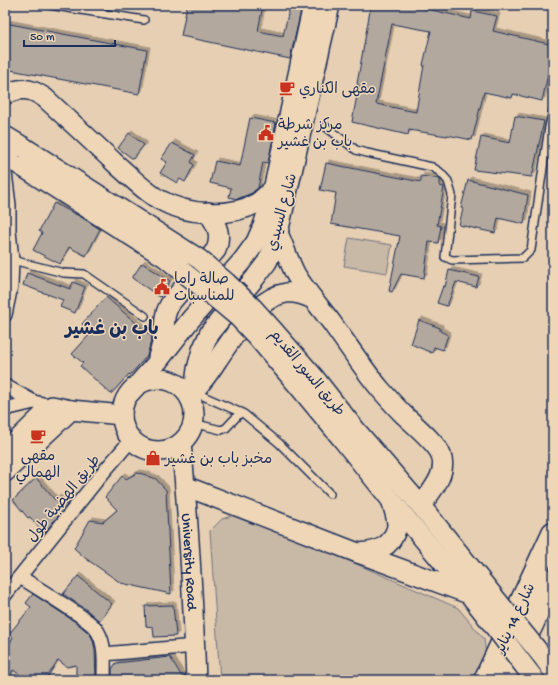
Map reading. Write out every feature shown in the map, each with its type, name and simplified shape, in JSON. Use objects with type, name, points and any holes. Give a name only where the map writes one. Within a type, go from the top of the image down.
[{"type":"highway","name":"شارع 14 يناير","points":[[485,680],[553,533]]},
{"type":"highway","points":[[506,680],[553,580]]},
{"type":"main road","name":"شارع السيدي","points":[[130,394],[191,319],[243,260],[256,242],[264,226],[272,197],[313,5]]},
{"type":"main road","name":"شارع السيدي","points":[[193,396],[197,369],[202,350],[210,332],[255,278],[267,262],[274,247],[330,5]]},
{"type":"main road","points":[[6,96],[17,90],[29,90],[34,91],[46,98],[138,184],[158,199],[170,205],[194,211],[219,213],[244,208],[272,197]]},
{"type":"main road","name":"طريق السور القديم","points":[[5,136],[199,259],[252,307],[314,377],[348,434],[391,500],[469,594],[493,610],[543,657],[553,671]]},
{"type":"main road","name":"طريق السور القديم","points":[[5,156],[13,170],[166,258],[238,317],[300,388],[420,506],[493,610],[535,680]]},
{"type":"main road","points":[[155,365],[162,342],[165,314],[168,308],[172,301],[216,250],[218,244],[218,230],[208,212]]},
{"type":"main road","points":[[278,233],[296,274],[364,369],[401,412],[430,439],[442,455],[442,472],[438,481],[420,506]]},
{"type":"main road","points":[[193,396],[173,383],[161,380],[149,380],[138,385],[130,394],[123,407],[122,415],[125,428],[132,439],[140,446],[150,450],[161,451],[171,449],[181,443],[189,435],[193,423],[193,396],[236,332],[250,316],[261,305],[274,297],[286,293],[303,295],[313,299]]},
{"type":"main road","points":[[5,452],[43,404],[71,410],[122,415]]},
{"type":"main road","points":[[5,472],[71,410]]},
{"type":"main road","name":"University Road","points":[[181,443],[185,486],[196,680]]},
{"type":"main road","points":[[185,486],[469,594]]},
{"type":"main road","points":[[358,553],[372,552],[381,549],[392,539],[396,531],[397,524],[391,500]]},
{"type":"street","points":[[5,315],[12,260],[9,231],[9,205],[13,170]]},
{"type":"street","points":[[5,386],[43,404]]},
{"type":"street","points":[[5,409],[43,404]]},
{"type":"street","name":"طريق الهضبة طول","points":[[5,595],[101,475],[132,439]]},
{"type":"street","points":[[20,577],[94,626],[102,643],[104,654],[104,680]]},
{"type":"street","points":[[104,654],[195,646]]},
{"type":"lane","points":[[49,5],[144,20]]},
{"type":"lane","points":[[326,127],[356,150],[432,167],[440,172],[448,181],[452,195],[445,257],[452,260],[522,258],[531,250],[549,127],[553,111]]},
{"type":"lane","points":[[12,260],[64,273],[84,274],[145,316]]},
{"type":"lane","points":[[193,396],[244,414],[279,443],[330,494]]},
{"type":"lane","points":[[193,423],[221,430],[226,428],[241,412]]},
{"type":"shaded area","points":[[349,238],[392,245],[387,273],[344,266]]},
{"type":"shaded area","points":[[234,515],[250,518],[458,608],[484,639],[486,654],[474,680],[220,680],[210,531],[222,519]]},
{"type":"building","points":[[187,5],[263,5],[258,31],[283,36],[290,5],[302,6],[290,59],[181,36]]},
{"type":"building","points":[[371,5],[407,5],[471,19],[472,11],[497,16],[493,31],[553,45],[553,52],[542,101],[513,94],[512,98],[484,92],[472,140],[409,130],[408,135],[352,122],[359,85],[357,84]],"holes":[[[392,24],[431,31],[423,65],[416,112],[376,104]]]},
{"type":"building","points":[[5,23],[147,50],[139,94],[5,69]]},
{"type":"building","points":[[515,116],[544,121],[532,177],[474,170],[481,137],[510,143]]},
{"type":"building","points":[[250,118],[276,123],[268,163],[263,162],[258,188],[252,193],[237,199],[229,197],[231,188],[210,183],[215,161],[240,166]]},
{"type":"building","points":[[129,133],[144,145],[133,159],[118,148]]},
{"type":"building","points":[[172,143],[195,155],[191,162],[194,165],[185,182],[180,179],[177,183],[160,173],[167,162],[161,159]]},
{"type":"building","points":[[326,163],[421,182],[421,176],[440,179],[440,186],[444,187],[437,225],[441,226],[438,243],[429,242],[424,278],[401,274],[392,292],[389,291],[400,236],[331,224],[336,193],[320,190]]},
{"type":"building","points":[[468,180],[528,195],[524,224],[498,218],[495,233],[459,225],[463,209],[461,208]]},
{"type":"building","points":[[54,203],[100,229],[86,256],[69,247],[60,264],[33,250],[42,233],[39,231]]},
{"type":"building","points":[[142,263],[170,281],[160,297],[132,278]]},
{"type":"building","points":[[449,270],[479,277],[476,287],[456,282],[447,306],[437,303],[443,286],[445,287]]},
{"type":"building","points":[[27,273],[70,289],[73,282],[85,287],[75,313],[60,307],[63,300],[23,285]]},
{"type":"building","points":[[106,297],[152,337],[147,356],[111,394],[80,366],[83,363],[72,354],[91,333],[82,324]]},
{"type":"building","points":[[419,320],[440,328],[440,331],[448,335],[443,350],[434,347],[432,353],[411,344]]},
{"type":"building","points":[[137,473],[156,479],[166,490],[171,594],[121,583],[85,558],[74,548],[90,520],[103,522],[117,510],[105,497],[122,476],[126,479]]},
{"type":"building","points":[[36,478],[55,500],[57,498],[67,505],[45,532],[40,529],[30,517],[28,518],[13,500]]},
{"type":"building","points":[[78,576],[112,604],[99,621],[87,610],[63,594]]},
{"type":"building","points":[[33,594],[77,623],[90,634],[95,650],[96,680],[76,680],[76,665],[67,667],[58,660],[45,680],[28,680],[13,670],[8,680],[5,680],[5,653],[13,637],[9,634],[31,607],[26,603]]},
{"type":"building","points":[[173,605],[176,636],[154,637],[153,627],[146,626],[145,606]]},
{"type":"building","points":[[170,657],[184,680],[112,680],[112,669],[116,663]]},
{"type":"place","name":"مقهى الكناري","points":[[287,88]]},
{"type":"place","name":"مركز شرطة باب بن غشير","points":[[266,133]]},
{"type":"place","name":"صالة راما للمناسبات","points":[[162,287]]},
{"type":"place","name":"مقهى الهمالي","points":[[38,436]]},
{"type":"place","name":"مخبز باب بن غشير","points":[[153,458]]},
{"type":"district","name":"باب بن غشير","points":[[112,327]]}]
